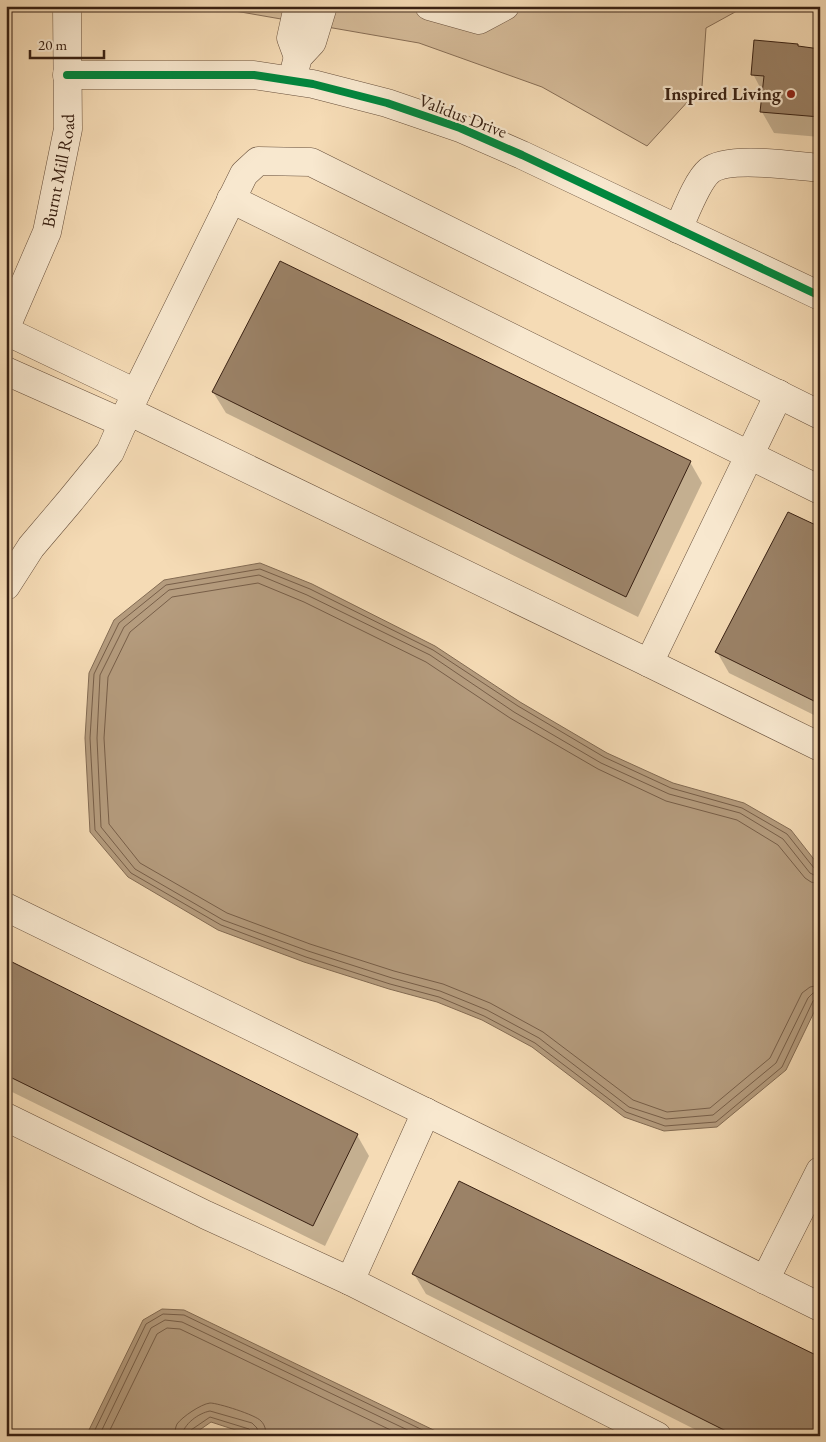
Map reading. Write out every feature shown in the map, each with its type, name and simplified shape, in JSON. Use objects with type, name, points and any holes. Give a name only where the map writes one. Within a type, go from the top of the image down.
[{"type":"street","name":"Burnt Mill Road","points":[[6,327],[47,232],[68,129],[67,6]]},
{"type":"street","points":[[295,69],[291,38],[298,6]]},
{"type":"street","points":[[295,69],[312,42],[323,6]]},
{"type":"street","points":[[429,6],[479,20],[506,6]]},
{"type":"street","name":"Validus Drive","points":[[67,74],[254,74],[295,69],[312,84],[387,103],[460,128],[522,155],[820,296]]},
{"type":"street","points":[[6,586],[31,547],[110,452],[129,409],[244,174],[258,161],[311,162],[820,415]]},
{"type":"street","points":[[678,229],[690,202],[710,170],[725,164],[741,161],[820,168]]},
{"type":"street","points":[[232,199],[820,490]]},
{"type":"street","points":[[6,331],[129,409],[820,748]]},
{"type":"street","points":[[6,371],[129,409]]},
{"type":"street","points":[[650,663],[779,394]]},
{"type":"street","points":[[6,907],[820,1307]]},
{"type":"street","points":[[350,1281],[426,1112]]},
{"type":"street","points":[[6,1117],[206,1215],[350,1281],[657,1436]]},
{"type":"street","points":[[765,1280],[820,1171]]},
{"type":"shaded area","points":[[222,6],[746,6],[706,28],[702,86],[647,146],[542,87],[419,43],[235,11]]},
{"type":"water","points":[[260,563],[312,584],[435,646],[520,702],[607,753],[673,783],[744,803],[791,830],[820,867],[820,995],[817,1006],[786,1070],[717,1127],[664,1131],[624,1117],[532,1047],[482,1020],[437,1002],[304,962],[218,930],[128,877],[90,832],[85,738],[89,673],[114,620],[164,580]]},
{"type":"water","points":[[162,1309],[184,1310],[446,1436],[254,1436],[211,1422],[191,1436],[86,1436],[143,1320]]},
{"type":"building","name":"Inspired Living","points":[[754,40],[798,44],[798,46],[820,49],[820,117],[760,112],[764,76],[751,75]]},
{"type":"building","points":[[280,261],[691,461],[626,597],[212,392]]},
{"type":"building","points":[[788,512],[820,527],[820,704],[715,652]]},
{"type":"building","points":[[6,959],[358,1134],[313,1226],[6,1075]]},
{"type":"building","points":[[459,1181],[820,1357],[820,1436],[736,1436],[412,1274]]},
{"type":"cycle path","points":[[67,75],[254,75],[313,84],[387,103],[460,128],[522,155],[820,296]]},
{"type":"place","name":"Inspired Living","points":[[791,94]]}]
